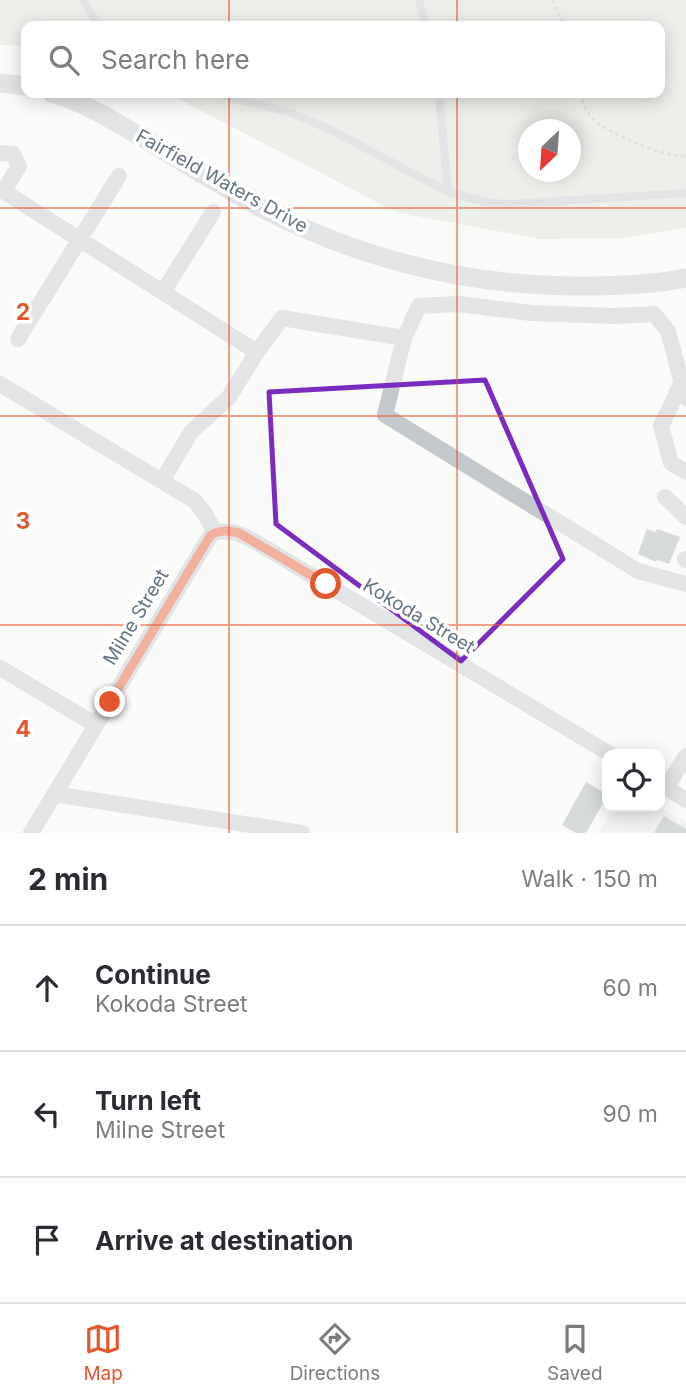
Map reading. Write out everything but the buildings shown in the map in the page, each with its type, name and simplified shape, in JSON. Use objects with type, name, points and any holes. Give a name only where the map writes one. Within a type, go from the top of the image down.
[{"type":"street","points":[[0,82],[21,85]]},
{"type":"street","name":"Fairfield Waters Drive","points":[[70,98],[102,114],[244,199],[307,230],[358,250],[422,269],[481,280],[546,286],[613,286],[686,278]]},
{"type":"street","points":[[0,153],[13,154],[19,166],[2,190],[257,352]]},
{"type":"street","points":[[18,339],[119,176]]},
{"type":"street","points":[[163,292],[213,212]]},
{"type":"street","points":[[686,472],[671,463],[661,426],[684,390],[668,331],[654,314],[603,316],[531,313],[458,304],[419,306],[404,338],[385,415],[638,571],[686,584]]},
{"type":"street","points":[[162,481],[191,432],[229,397],[282,318],[404,338]]},
{"type":"street","points":[[0,384],[200,506],[215,533]]},
{"type":"street","points":[[665,498],[686,517]]},
{"type":"street","name":"Milne Street","points":[[31,833],[210,536],[215,533]]},
{"type":"street","name":"Kokoda Street","points":[[215,533],[239,533],[254,541],[602,749]]},
{"type":"street","points":[[0,668],[96,725]]},
{"type":"street","points":[[665,783],[686,756]]},
{"type":"street","points":[[665,787],[686,800]]},
{"type":"street","points":[[54,794],[302,833]]},
{"type":"lane","points":[[83,0],[96,21]]},
{"type":"lane","points":[[419,0],[425,21]]},
{"type":"lane","points":[[234,98],[290,113],[331,130],[448,192],[491,203],[686,193]]},
{"type":"lane","points":[[439,98],[448,192]]},
{"type":"path","points":[[553,0],[562,21]]},
{"type":"path","points":[[581,98],[594,121],[605,128],[654,151],[686,156]]},
{"type":"highlighted area","points":[[485,380],[563,559],[461,661],[276,524],[269,392]]},
{"type":"shaded area","points":[[0,0],[686,0],[686,228],[622,238],[540,239],[396,212],[177,98],[665,98],[665,21],[21,21],[21,46],[0,45]]},
{"type":"shaded area","points":[[665,810],[686,821],[686,833],[599,833],[610,812]]},
{"type":"route","points":[[110,702],[210,536],[215,533],[239,533],[326,584]]}]
